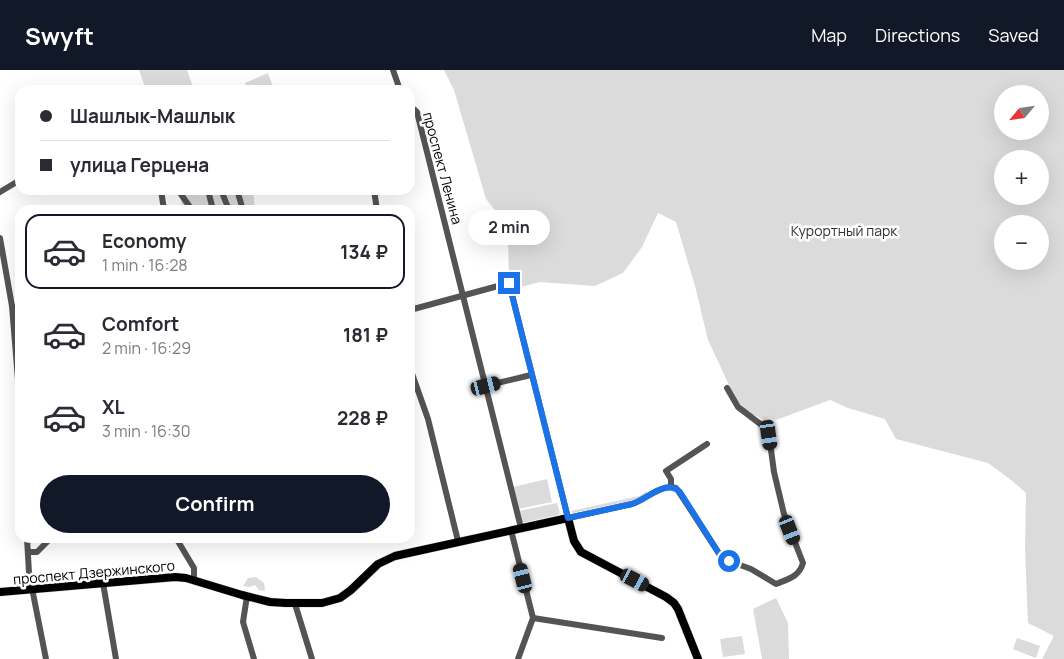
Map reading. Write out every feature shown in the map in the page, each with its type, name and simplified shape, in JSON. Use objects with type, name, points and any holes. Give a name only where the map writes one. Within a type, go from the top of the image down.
[{"type":"main road","name":"проспект Дзержинского","points":[[0,592],[175,577],[194,580],[270,602],[295,604],[322,603],[335,600],[346,594],[372,570],[386,560],[403,553],[568,518]]},
{"type":"main road","points":[[568,518],[574,541],[581,552],[670,599],[678,609],[698,659]]},
{"type":"street","points":[[393,70],[398,85]]},
{"type":"street","name":"проспект Ленина","points":[[415,110],[521,528]]},
{"type":"street","points":[[0,192],[15,183]]},
{"type":"street","points":[[0,238],[12,306],[15,343]]},
{"type":"street","points":[[415,309],[509,283],[568,518]]},
{"type":"street","points":[[12,306],[15,310]]},
{"type":"street","points":[[486,386],[531,374]]},
{"type":"street","points":[[415,382],[428,419],[458,541]]},
{"type":"street","points":[[706,444],[666,470],[671,479],[671,487],[676,488],[680,492],[720,555],[751,569],[776,584],[794,576],[801,570],[803,563],[782,507],[774,472],[769,435],[763,426],[738,407],[728,388]]},
{"type":"street","name":"проспект Дзержинского","points":[[568,518],[632,504],[661,489],[671,487]]},
{"type":"street","points":[[511,530],[532,618],[518,659]]},
{"type":"street","points":[[28,543],[32,589],[46,659]]},
{"type":"street","points":[[28,552],[37,552],[46,543]]},
{"type":"street","points":[[179,543],[194,568],[194,580]]},
{"type":"street","points":[[103,583],[116,659]]},
{"type":"street","points":[[247,596],[244,622],[254,659]]},
{"type":"street","points":[[295,604],[312,659]]},
{"type":"street","points":[[532,618],[662,638]]},
{"type":"green space","points":[[139,70],[187,70],[192,85],[144,85]]},
{"type":"green space","name":"Курортный парк","points":[[444,70],[1064,70],[1064,659],[1042,659],[1054,636],[1028,623],[1025,549],[1026,493],[1011,480],[988,463],[896,439],[885,419],[848,408],[830,400],[776,420],[770,417],[762,419],[748,412],[736,400],[708,340],[695,286],[676,222],[658,213],[642,247],[623,273],[595,286],[540,282],[513,289],[509,278],[508,239],[502,219],[486,199],[454,90]]},
{"type":"green space","points":[[268,73],[272,85],[246,85],[245,83]]},
{"type":"green space","points":[[180,195],[254,195],[254,205],[182,205]]},
{"type":"green space","points":[[547,479],[552,502],[518,509],[513,487]]},
{"type":"green space","points":[[647,491],[639,499],[573,513],[571,511],[639,496]]},
{"type":"green space","points":[[557,503],[560,513],[558,515],[521,523],[518,511]]},
{"type":"green space","points":[[256,577],[264,583],[265,591],[259,590],[255,585],[243,586],[248,578]]},
{"type":"green space","points":[[776,598],[788,623],[789,659],[762,659],[753,609]]},
{"type":"green space","points":[[742,636],[745,654],[723,657],[720,639]]},
{"type":"green space","points":[[1017,638],[1040,646],[1036,658],[1013,649]]},
{"type":"route","points":[[509,283],[568,518],[632,504],[666,487],[676,488],[720,555],[729,561]]}]
